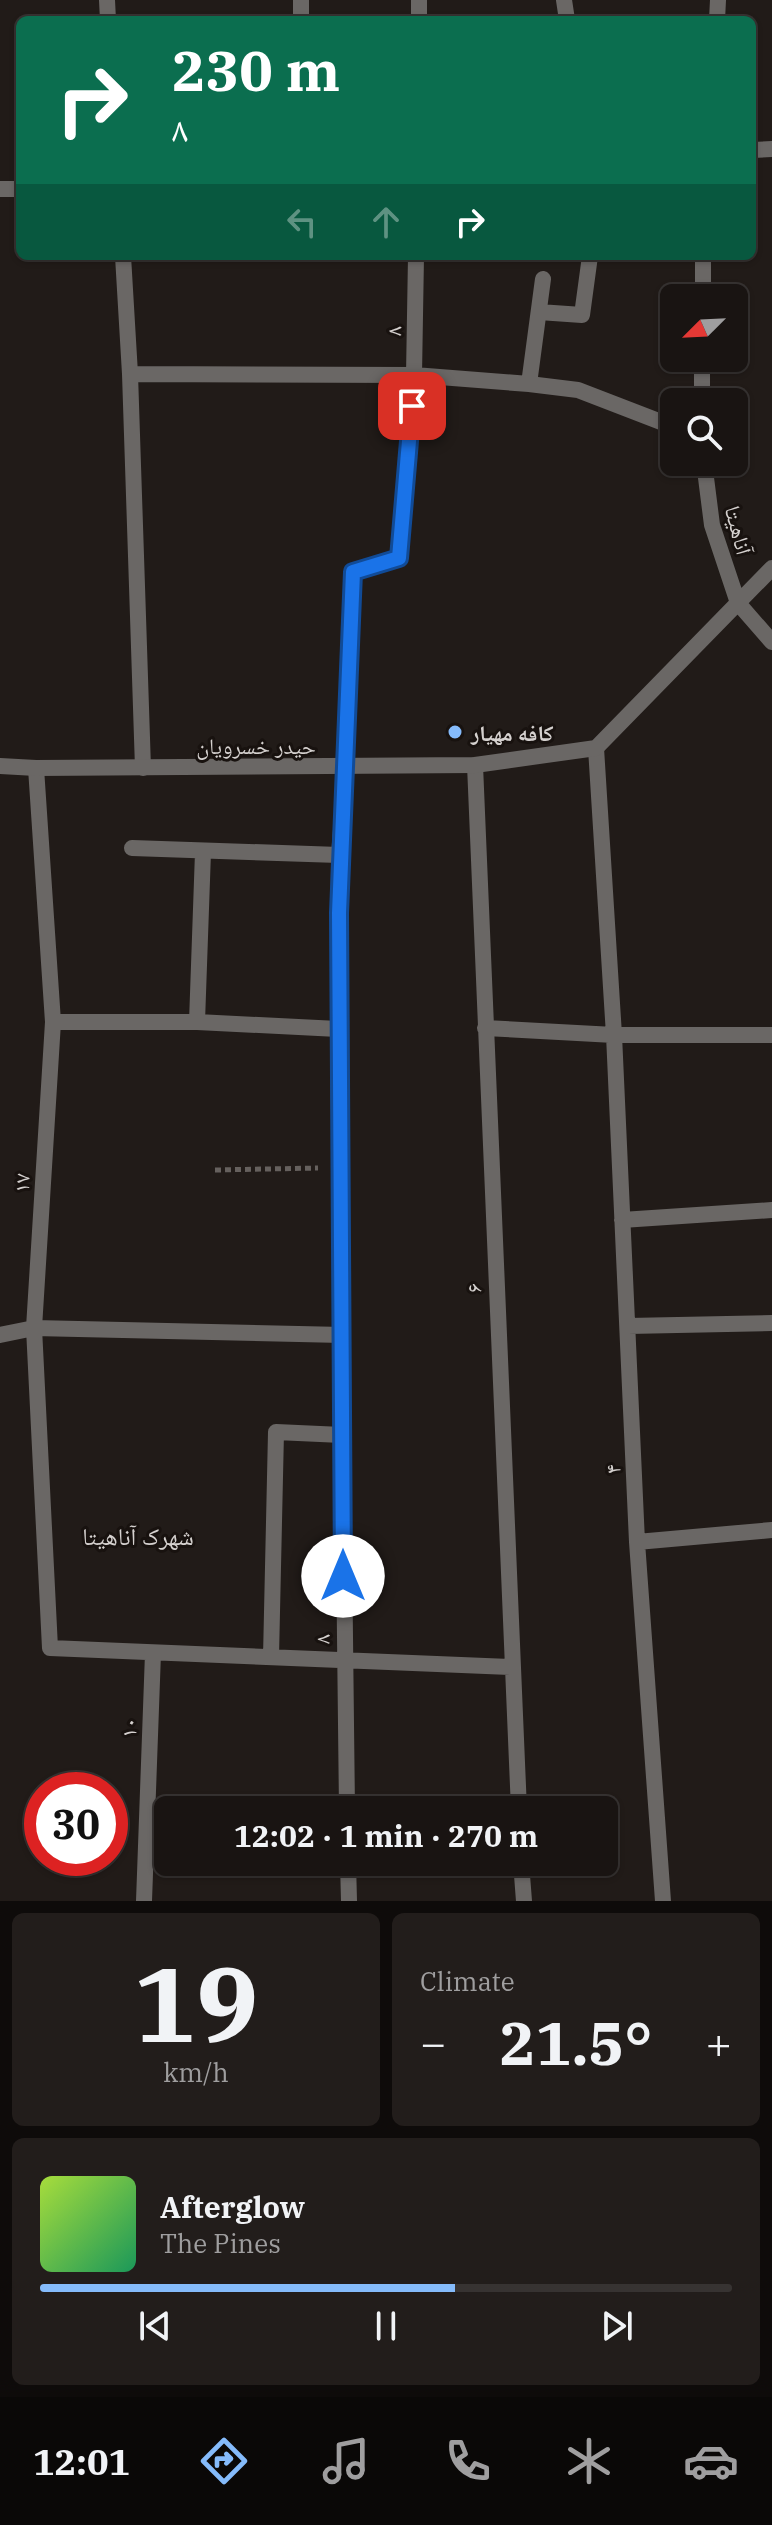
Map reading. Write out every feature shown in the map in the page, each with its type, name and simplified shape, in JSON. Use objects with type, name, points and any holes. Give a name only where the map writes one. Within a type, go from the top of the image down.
[{"type":"street","points":[[123,260],[143,768]]},
{"type":"street","name":"۸","points":[[347,1796],[343,1660],[339,855],[346,767],[353,572],[399,558],[414,375],[416,260]]},
{"type":"street","points":[[539,312],[582,315],[589,260]]},
{"type":"street","points":[[703,260],[703,284]]},
{"type":"street","points":[[529,384],[543,279]]},
{"type":"street","points":[[130,374],[414,375],[529,384],[578,390],[660,422]]},
{"type":"street","name":"آناهیتا","points":[[706,476],[712,525],[738,603],[772,642]]},
{"type":"street","points":[[596,748],[772,568]]},
{"type":"street","name":"حیدر خسرویان","points":[[0,766],[475,765],[596,748]]},
{"type":"street","name":"۴","points":[[596,748],[614,1035],[637,1542],[663,1901]]},
{"type":"street","name":"۶","points":[[475,765],[518,1796]]},
{"type":"street","name":"۱۷","points":[[36,768],[53,1022],[34,1328],[50,1648],[153,1653]]},
{"type":"street","points":[[132,848],[339,855]]},
{"type":"street","points":[[197,1022],[203,852]]},
{"type":"street","points":[[53,1022],[197,1022],[338,1029]]},
{"type":"street","points":[[485,1028],[614,1035],[772,1035]]},
{"type":"street","points":[[622,1220],[772,1210]]},
{"type":"street","points":[[628,1326],[772,1323]]},
{"type":"street","points":[[0,1335],[34,1328],[343,1335]]},
{"type":"street","points":[[271,1657],[276,1432],[342,1435]]},
{"type":"street","points":[[637,1542],[772,1530]]},
{"type":"street","points":[[153,1653],[511,1667]]},
{"type":"street","name":"۱۰","points":[[144,1901],[153,1653]]},
{"type":"street","points":[[348,1876],[349,1901]]},
{"type":"street","points":[[522,1876],[524,1901]]},
{"type":"path","points":[[215,1170],[340,1168]]},
{"type":"place","name":"کافه مهیار","points":[[455,732]]},
{"type":"district","name":"شهرک آناهیتا","points":[[138,1536]]},
{"type":"route","points":[[343,1576],[339,855],[346,767],[353,572],[399,558],[412,406]]}]
